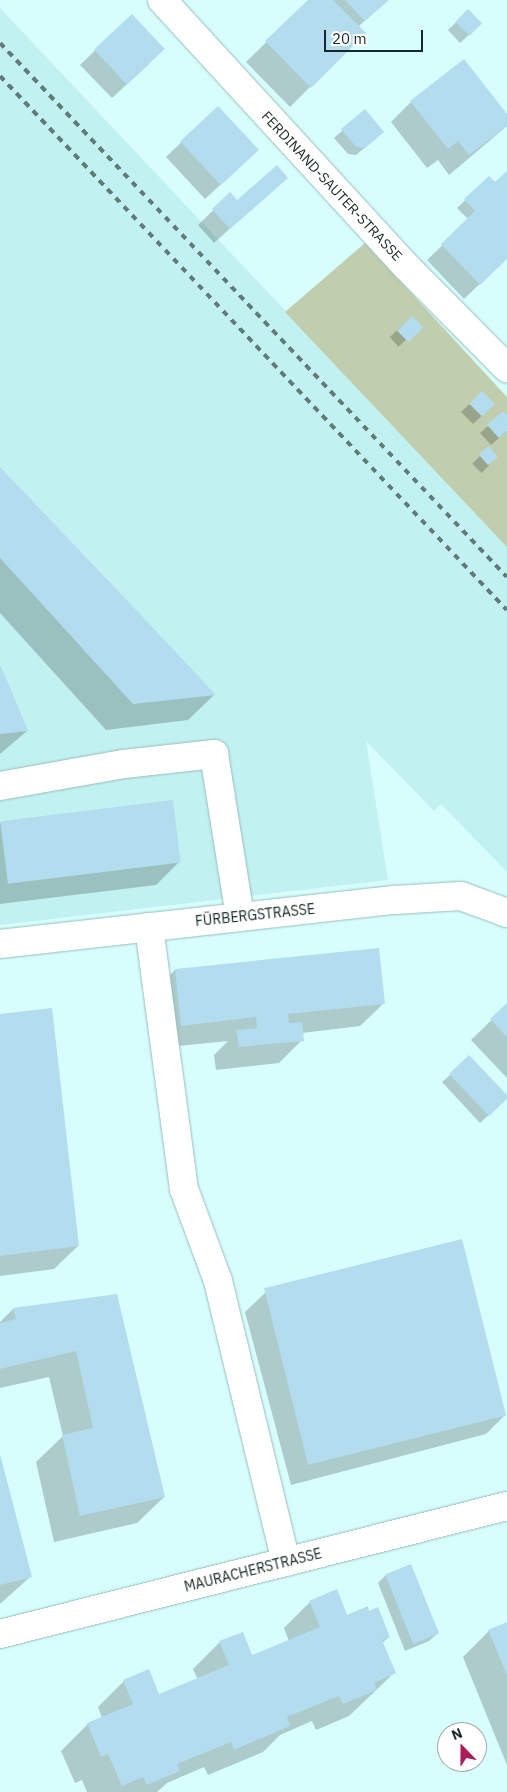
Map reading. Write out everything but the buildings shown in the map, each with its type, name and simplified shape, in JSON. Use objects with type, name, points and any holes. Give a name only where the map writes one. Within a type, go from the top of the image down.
[{"type":"street","name":"FERDINAND-SAUTER-STRASSE","points":[[162,0],[406,266],[506,363]]},
{"type":"street","points":[[0,786],[124,764],[214,754],[240,917]]},
{"type":"street","name":"FÜRBERGSTRASSE","points":[[0,944],[394,900],[461,896],[507,913]]},
{"type":"street","points":[[149,927],[184,1189],[218,1281],[286,1562]]},
{"type":"street","name":"MAURACHERSTRASSE","points":[[0,1634],[507,1506]]},
{"type":"shaded area","points":[[0,8],[507,546],[507,872],[441,804],[434,811],[366,741],[388,880],[0,925]]},
{"type":"green space","points":[[365,243],[507,397],[507,547],[285,312]]},
{"type":"railway","points":[[0,43],[507,577]]},
{"type":"railway","points":[[0,76],[507,610]]}]
